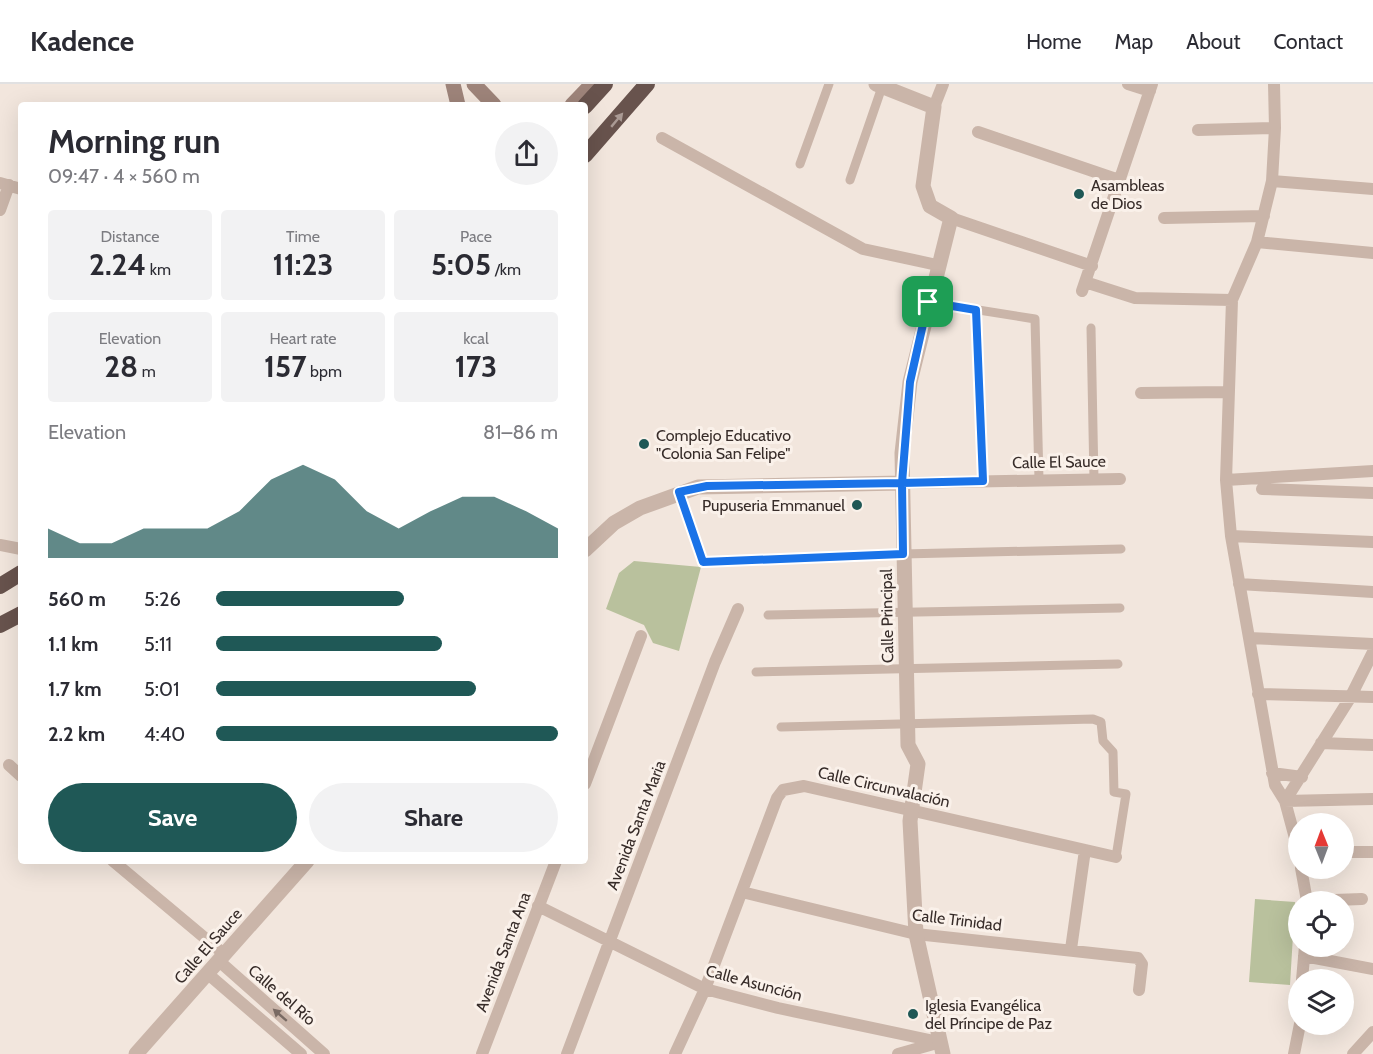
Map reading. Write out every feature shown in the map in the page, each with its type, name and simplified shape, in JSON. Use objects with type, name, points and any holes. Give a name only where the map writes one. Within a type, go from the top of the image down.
[{"type":"highway","points":[[588,103],[605,84]]},
{"type":"highway","points":[[588,153],[647,84]]},
{"type":"highway","points":[[0,586],[18,575]]},
{"type":"highway","points":[[0,625],[18,616]]},
{"type":"main road","points":[[453,84],[457,102]]},
{"type":"main road","points":[[474,84],[491,102]]},
{"type":"main road","points":[[575,102],[592,84]]},
{"type":"street","points":[[800,164],[829,84]]},
{"type":"street","points":[[943,84],[934,107],[923,186],[930,206],[951,218],[1092,266]]},
{"type":"street","points":[[1128,84],[1151,87],[1084,287],[1135,298],[1232,300]]},
{"type":"street","points":[[1274,84],[1275,128],[1272,181],[1257,242],[1232,300],[1226,480],[1230,536],[1272,773],[1288,813]]},
{"type":"street","points":[[850,180],[880,85],[934,107]]},
{"type":"street","points":[[1198,130],[1275,128]]},
{"type":"street","points":[[978,132],[1119,180]]},
{"type":"street","points":[[662,138],[863,249],[937,266]]},
{"type":"street","points":[[1272,181],[1373,189]]},
{"type":"street","points":[[0,210],[10,186]]},
{"type":"street","points":[[1164,218],[1264,216]]},
{"type":"street","name":"Calle Principal","points":[[941,1048],[916,934],[911,809],[918,764],[908,748],[902,483],[910,382],[937,266],[951,218]]},
{"type":"street","points":[[1257,242],[1373,253]]},
{"type":"street","points":[[928,302],[1035,319],[1039,480]]},
{"type":"street","points":[[976,310],[983,481]]},
{"type":"street","points":[[1091,328],[1094,480]]},
{"type":"street","points":[[1141,393],[1228,392]]},
{"type":"street","points":[[1226,480],[1373,471]]},
{"type":"street","name":"Calle El Sauce","points":[[588,547],[614,523],[639,508],[679,492],[707,486],[1120,479]]},
{"type":"street","points":[[1262,489],[1373,493]]},
{"type":"street","points":[[679,492],[703,562],[1121,549]]},
{"type":"street","points":[[1230,536],[1373,542]]},
{"type":"street","points":[[0,545],[18,548]]},
{"type":"street","points":[[1239,584],[1373,592]]},
{"type":"street","points":[[768,615],[1120,608]]},
{"type":"street","name":"Avenida Santa Maria","points":[[567,1054],[715,662],[738,609]]},
{"type":"street","points":[[588,775],[641,636]]},
{"type":"street","points":[[1249,638],[1373,644]]},
{"type":"street","points":[[1285,801],[1350,698],[1373,652]]},
{"type":"street","points":[[756,672],[1118,664]]},
{"type":"street","points":[[1258,694],[1373,697]]},
{"type":"street","points":[[781,727],[1093,719],[1101,722],[1103,741],[1113,752],[1114,792],[1126,794],[1116,857]]},
{"type":"street","points":[[1321,743],[1373,745]]},
{"type":"street","points":[[9,765],[18,773]]},
{"type":"street","points":[[1272,773],[1302,777]]},
{"type":"street","name":"Calle Circunvalación","points":[[675,1054],[705,989],[777,798],[783,790],[804,786],[1116,857]]},
{"type":"street","points":[[1285,801],[1373,799]]},
{"type":"street","points":[[1071,949],[1085,850]]},
{"type":"street","points":[[1354,852],[1373,852]]},
{"type":"street","name":"Calle del Río","points":[[115,864],[324,1054]]},
{"type":"street","name":"Calle El Sauce","points":[[136,1054],[304,864]]},
{"type":"street","name":"Avenida Santa Ana","points":[[482,1054],[555,864]]},
{"type":"street","points":[[1303,879],[1307,902],[1362,900]]},
{"type":"street","name":"Calle Trinidad","points":[[742,892],[916,934],[1138,958],[1142,964],[1139,990]]},
{"type":"street","name":"Calle Asunción","points":[[538,906],[705,989],[941,1048]]},
{"type":"street","points":[[1327,957],[1373,969]]},
{"type":"street","name":"Calle del Río","points":[[208,974],[301,1054]]},
{"type":"street","points":[[1353,1054],[1373,1032]]},
{"type":"street","points":[[1294,1054],[1298,1035]]},
{"type":"street","points":[[898,1054],[941,1048]]},
{"type":"green space","points":[[634,561],[701,567],[679,651],[653,643],[644,625],[606,609],[619,573]]},
{"type":"green space","points":[[1255,899],[1288,901],[1288,957],[1292,957],[1291,969],[1288,969],[1288,985],[1249,982]]},
{"type":"place","name":"Asambleas de Dios","points":[[1079,194]]},
{"type":"place","name":"Complejo Educativo \"Colonia San Felipe\"","points":[[644,444]]},
{"type":"place","name":"Pupuseria Emmanuel","points":[[857,505]]},
{"type":"place","name":"Iglesia Evangélica del Príncipe de Paz","points":[[913,1014]]},
{"type":"route","points":[[928,302],[910,382],[902,483],[766,484],[686,489],[679,492],[703,562],[903,554],[902,483],[983,481],[976,310],[928,302]]}]
